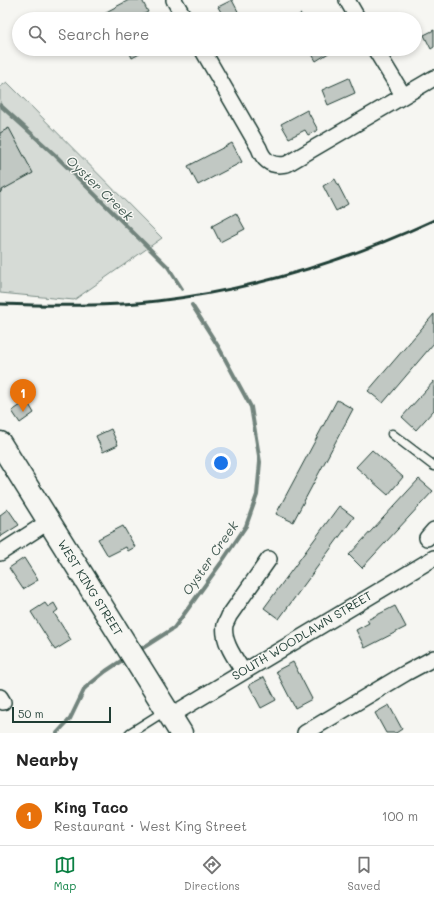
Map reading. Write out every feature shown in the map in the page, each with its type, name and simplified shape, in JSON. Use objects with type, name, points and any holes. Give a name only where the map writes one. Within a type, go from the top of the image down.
[{"type":"main road","name":"WEST KING STREET","points":[[0,443],[172,720]]},
{"type":"street","points":[[174,0],[181,12]]},
{"type":"street","points":[[347,0],[354,12]]},
{"type":"street","points":[[206,56],[259,148],[261,155],[265,160],[281,165],[287,164],[434,78]]},
{"type":"street","points":[[379,56],[403,95]]},
{"type":"street","points":[[0,553],[48,522]]},
{"type":"street","name":"SOUTH WOODLAWN STREET","points":[[172,720],[243,671],[434,558]]},
{"type":"street","points":[[243,671],[229,647],[225,635],[225,625],[229,616],[269,559]]},
{"type":"street","points":[[305,733],[434,658]]},
{"type":"lane","points":[[392,434],[434,466]]},
{"type":"lane","points":[[130,733],[172,720]]},
{"type":"shaded area","points":[[7,82],[162,238],[74,300],[0,293],[0,87]]},
{"type":"building","points":[[129,0],[142,0],[148,12],[106,12]]},
{"type":"building","points":[[232,0],[238,12],[221,12],[218,7]]},
{"type":"building","points":[[434,30],[434,47],[431,49],[424,35]]},
{"type":"building","points":[[313,56],[324,56],[316,61]]},
{"type":"building","points":[[349,78],[355,93],[328,105],[322,90]]},
{"type":"building","points":[[307,110],[318,130],[308,135],[305,130],[289,138],[281,124]]},
{"type":"building","points":[[9,128],[33,173],[2,190],[0,193],[0,133]]},
{"type":"building","points":[[232,143],[242,162],[198,185],[188,166]]},
{"type":"building","points":[[335,179],[348,204],[336,211],[323,186]]},
{"type":"building","points":[[236,213],[245,229],[220,242],[212,226]]},
{"type":"building","points":[[434,314],[434,343],[383,403],[368,391]]},
{"type":"building","points":[[434,381],[434,410],[416,430],[402,417]]},
{"type":"building","points":[[337,400],[353,409],[293,522],[276,514]]},
{"type":"building","points":[[27,401],[34,413],[20,423],[12,411]]},
{"type":"building","points":[[111,429],[118,445],[103,452],[96,436]]},
{"type":"building","points":[[372,450],[403,477],[388,495],[356,467]]},
{"type":"building","points":[[419,479],[433,491],[362,568],[349,555]]},
{"type":"building","points":[[339,506],[354,517],[279,619],[264,608]]},
{"type":"building","points":[[8,509],[19,525],[0,537],[0,515]]},
{"type":"building","points":[[123,526],[135,547],[128,551],[126,547],[108,556],[98,539]]},
{"type":"building","points":[[24,558],[38,580],[23,589],[9,568]]},
{"type":"building","points":[[45,603],[48,607],[54,603],[58,610],[54,613],[71,640],[55,650],[31,612]]},
{"type":"building","points":[[395,606],[406,627],[365,648],[356,630],[369,623],[367,620]]},
{"type":"building","points":[[293,662],[312,699],[295,708],[276,671]]},
{"type":"building","points":[[264,677],[276,700],[261,708],[249,685]]},
{"type":"building","points":[[389,705],[402,729],[396,733],[386,733],[375,713]]},
{"type":"waterway","name":"Oyster Creek","points":[[0,105],[55,155],[168,267],[182,289]]},
{"type":"waterway","name":"Oyster Creek","points":[[138,651],[174,628],[246,526],[257,495],[260,462],[251,407],[218,346],[192,305]]},
{"type":"waterway","name":"Oyster Creek","points":[[57,733],[70,719],[85,688],[106,671],[127,657]]},
{"type":"railway","points":[[0,304],[59,306],[98,305],[157,301],[193,296],[264,281],[333,261],[401,235],[434,220]]},
{"type":"place","name":"King Taco","points":[[23,412]]}]
